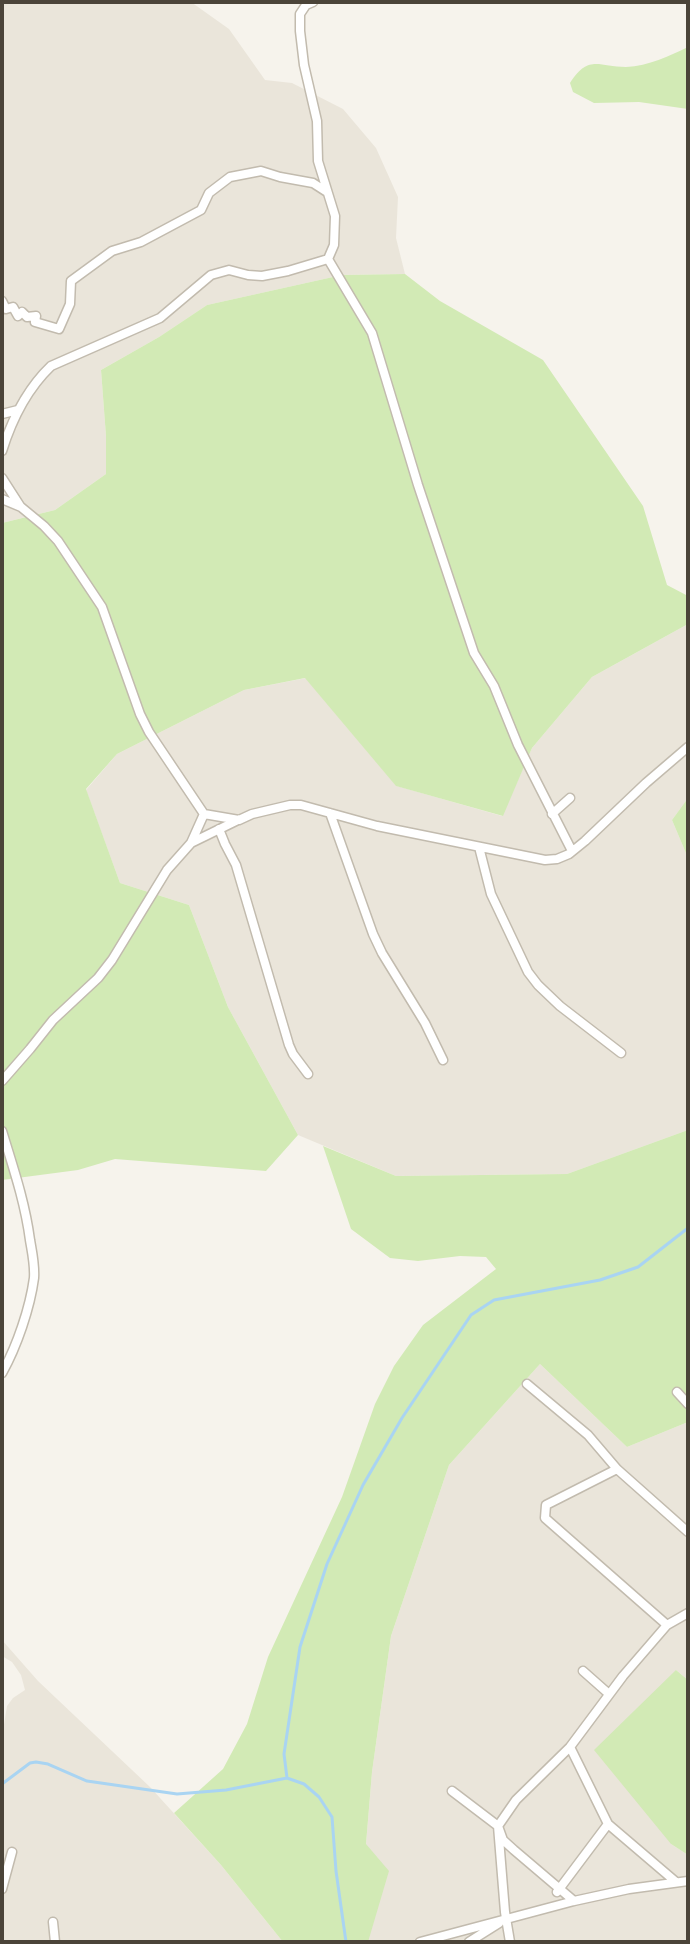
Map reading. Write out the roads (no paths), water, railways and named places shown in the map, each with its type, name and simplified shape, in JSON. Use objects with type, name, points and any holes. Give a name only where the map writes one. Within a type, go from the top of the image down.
[{"type":"street","points":[[313,2],[306,5],[300,14],[300,31],[317,121],[318,161],[335,216],[334,245],[328,259]]},
{"type":"street","points":[[2,301],[6,309],[13,307],[18,316],[22,312],[27,317],[36,316],[35,322],[59,329],[70,304],[71,281],[112,251],[141,242],[201,210],[209,193],[230,177],[261,171],[313,183],[328,193]]},
{"type":"street","points":[[2,451],[18,410],[51,366],[160,318],[211,275],[229,270],[262,276],[328,259]]},
{"type":"street","points":[[328,259],[372,333],[474,653],[494,686],[518,745],[572,851]]},
{"type":"street","points":[[2,414],[18,410]]},
{"type":"street","points":[[2,478],[21,507]]},
{"type":"street","points":[[2,499],[21,507],[58,541],[102,607],[140,714],[204,814],[239,820]]},
{"type":"street","points":[[191,843],[252,814],[301,805],[377,826],[545,860],[557,859],[585,841],[688,747]]},
{"type":"street","points":[[552,814],[570,798]]},
{"type":"street","points":[[330,813],[373,934],[443,1060]]},
{"type":"street","points":[[2,1081],[53,1020],[98,978],[112,960],[167,870],[191,843],[204,814]]},
{"type":"street","points":[[219,829],[236,865],[289,1045],[308,1074]]},
{"type":"street","points":[[479,847],[491,894],[528,972],[560,1006],[621,1053]]},
{"type":"street","points":[[2,1131],[27,1217],[34,1262],[34,1278],[20,1333],[2,1373]]},
{"type":"street","points":[[527,1384],[588,1435],[617,1469],[688,1532]]},
{"type":"street","points":[[677,1392],[688,1404]]},
{"type":"street","points":[[617,1469],[546,1505],[545,1518],[667,1625]]},
{"type":"street","points":[[510,1942],[498,1826],[516,1800],[570,1747],[609,1694],[667,1625],[688,1613]]},
{"type":"street","points":[[583,1671],[609,1694]]},
{"type":"street","points":[[570,1747],[608,1824],[676,1882]]},
{"type":"street","points":[[452,1791],[498,1826],[503,1840],[574,1901]]},
{"type":"street","points":[[558,1890],[608,1824]]},
{"type":"street","points":[[2,1889],[12,1852]]},
{"type":"street","points":[[420,1942],[574,1901],[688,1881]]},
{"type":"street","points":[[469,1942],[506,1918]]},
{"type":"street","points":[[53,1922],[55,1942]]},
{"type":"waterway","points":[[287,1778],[284,1754],[300,1647],[327,1564],[363,1485],[402,1418],[471,1315],[494,1300],[600,1280],[638,1267],[688,1228]]},
{"type":"waterway","points":[[2,1784],[30,1763],[36,1762],[87,1781],[177,1794],[226,1790],[287,1778],[304,1784],[319,1797],[332,1817],[346,1942]]}]
